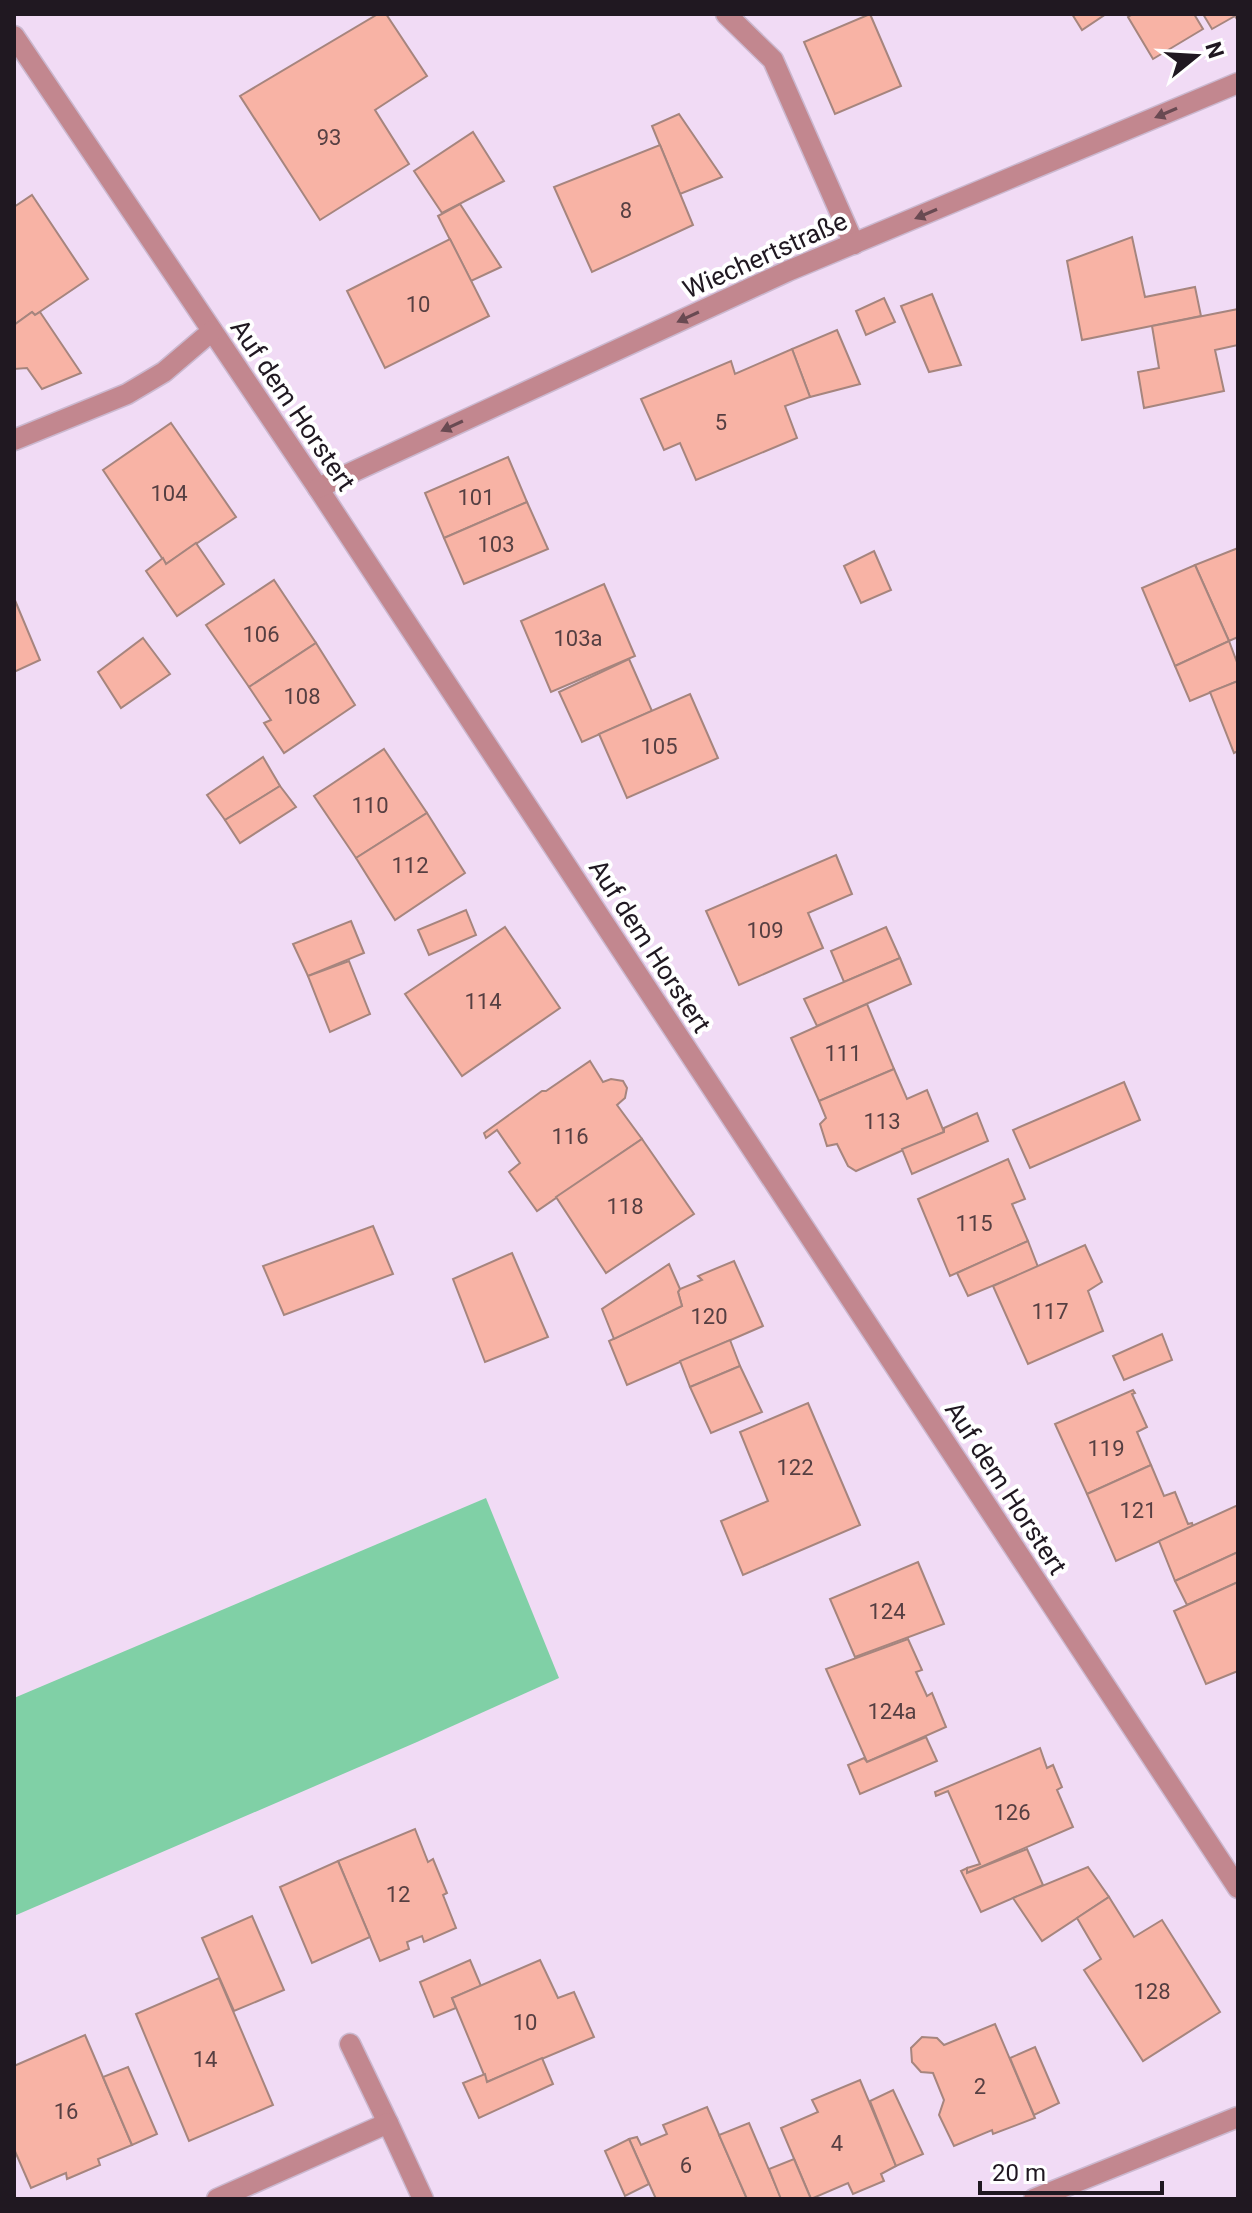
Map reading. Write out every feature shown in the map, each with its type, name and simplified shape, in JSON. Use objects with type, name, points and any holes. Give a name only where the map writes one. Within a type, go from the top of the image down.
[{"type":"street","points":[[726,14],[773,60],[854,244]]},
{"type":"street","name":"Auf dem Horstert","points":[[14,36],[318,488],[1238,1888]]},
{"type":"street","name":"Wiechertstraße","points":[[318,488],[774,278],[1238,83]]},
{"type":"street","points":[[14,440],[127,394],[164,372],[212,331]]},
{"type":"street","points":[[350,2044],[423,2199]]},
{"type":"street","points":[[1034,2199],[1238,2117]]},
{"type":"street","points":[[217,2199],[388,2123]]},
{"type":"green space","points":[[486,1498],[559,1678],[14,1916],[14,1698]]},
{"type":"building","points":[[378,14],[386,14],[427,76],[375,110],[409,164],[320,220],[240,96]]},
{"type":"building","points":[[870,14],[901,86],[835,114],[804,42]]},
{"type":"building","points":[[1072,14],[1106,14],[1082,30]]},
{"type":"building","points":[[1133,14],[1194,14],[1203,29],[1153,59],[1128,17]]},
{"type":"building","points":[[1203,14],[1238,14],[1238,21],[1235,16],[1212,29]]},
{"type":"building","points":[[679,114],[722,177],[680,194],[652,126]]},
{"type":"building","points":[[473,132],[504,181],[442,213],[414,171]]},
{"type":"building","points":[[660,145],[693,225],[592,272],[554,187]]},
{"type":"building","points":[[32,195],[88,279],[35,315],[32,312],[14,325],[14,207]]},
{"type":"building","points":[[460,204],[501,267],[471,281],[438,216]]},
{"type":"building","points":[[1132,237],[1145,297],[1195,287],[1201,316],[1082,340],[1067,261]]},
{"type":"building","points":[[450,239],[489,316],[385,368],[347,291]]},
{"type":"building","points":[[932,294],[961,365],[929,372],[901,306]]},
{"type":"building","points":[[884,298],[895,322],[866,335],[856,311]]},
{"type":"building","points":[[1238,309],[1238,345],[1215,350],[1224,391],[1144,408],[1138,372],[1159,368],[1152,326]]},
{"type":"building","points":[[32,312],[35,315],[40,312],[81,373],[42,389],[27,368],[14,369],[14,325]]},
{"type":"building","points":[[837,330],[860,384],[810,397],[792,349]]},
{"type":"building","points":[[792,349],[810,397],[785,406],[797,438],[696,480],[680,443],[664,450],[641,399],[731,361],[735,374]]},
{"type":"building","points":[[171,423],[236,517],[166,564],[103,470]]},
{"type":"building","points":[[508,457],[527,502],[444,538],[425,493]]},
{"type":"building","points":[[527,502],[548,549],[464,584],[444,538]]},
{"type":"building","points":[[196,543],[224,584],[177,616],[146,571],[163,558],[166,564]]},
{"type":"building","points":[[1238,548],[1238,637],[1229,641],[1195,565]]},
{"type":"building","points":[[874,551],[891,590],[861,603],[844,566]]},
{"type":"building","points":[[1195,565],[1229,641],[1175,666],[1142,588]]},
{"type":"building","points":[[274,580],[316,643],[249,687],[206,625]]},
{"type":"building","points":[[604,584],[635,656],[551,692],[521,621]]},
{"type":"building","points":[[14,598],[40,660],[14,672]]},
{"type":"building","points":[[143,638],[170,674],[121,708],[98,672]]},
{"type":"building","points":[[1229,641],[1238,665],[1238,681],[1190,701],[1175,666]]},
{"type":"building","points":[[316,643],[355,705],[284,753],[264,723],[271,720],[249,687]]},
{"type":"building","points":[[629,659],[652,711],[582,742],[559,692]]},
{"type":"building","points":[[1238,681],[1238,751],[1234,753],[1210,692]]},
{"type":"building","points":[[690,694],[718,758],[627,798],[599,734]]},
{"type":"building","points":[[384,749],[427,813],[356,858],[314,796]]},
{"type":"building","points":[[263,757],[280,786],[225,820],[207,795]]},
{"type":"building","points":[[280,786],[296,807],[240,843],[225,820]]},
{"type":"building","points":[[427,813],[465,873],[395,920],[356,858]]},
{"type":"building","points":[[836,855],[852,894],[808,913],[823,948],[739,985],[706,911]]},
{"type":"building","points":[[466,910],[476,935],[429,955],[418,930]]},
{"type":"building","points":[[351,921],[364,953],[308,976],[293,944]]},
{"type":"building","points":[[505,927],[560,1008],[462,1076],[405,994]]},
{"type":"building","points":[[886,927],[900,958],[844,982],[831,951]]},
{"type":"building","points":[[900,958],[911,984],[817,1026],[804,999]]},
{"type":"building","points":[[349,961],[370,1014],[330,1032],[308,976]]},
{"type":"building","points":[[867,1004],[894,1069],[819,1101],[791,1038]]},
{"type":"building","points":[[590,1061],[603,1082],[611,1079],[623,1081],[627,1088],[625,1098],[617,1105],[642,1139],[537,1211],[509,1172],[520,1163],[497,1130],[486,1138],[484,1133]]},
{"type":"building","points":[[894,1069],[907,1099],[927,1090],[944,1132],[856,1171],[848,1166],[837,1144],[827,1146],[820,1124],[826,1118],[819,1101]]},
{"type":"building","points":[[1124,1082],[1140,1120],[1030,1168],[1013,1130]]},
{"type":"building","points":[[977,1113],[988,1141],[912,1174],[902,1149],[944,1132],[944,1128]]},
{"type":"building","points":[[642,1139],[694,1214],[606,1273],[556,1197]]},
{"type":"building","points":[[1008,1159],[1025,1199],[1012,1204],[1028,1241],[950,1276],[918,1199]]},
{"type":"building","points":[[373,1226],[393,1274],[284,1315],[263,1266]]},
{"type":"building","points":[[1028,1241],[1038,1267],[968,1296],[957,1273]]},
{"type":"building","points":[[1085,1245],[1102,1282],[1088,1291],[1103,1331],[1028,1364],[993,1286]]},
{"type":"building","points":[[512,1253],[548,1337],[485,1362],[453,1279]]},
{"type":"building","points":[[734,1261],[763,1326],[627,1385],[609,1341],[682,1306],[680,1289],[702,1280],[698,1276]]},
{"type":"building","points":[[669,1264],[680,1289],[682,1306],[614,1339],[602,1309]]},
{"type":"building","points":[[1162,1334],[1172,1360],[1124,1380],[1113,1356]]},
{"type":"building","points":[[730,1340],[740,1366],[690,1387],[680,1361]]},
{"type":"building","points":[[740,1366],[762,1412],[711,1433],[690,1387]]},
{"type":"building","points":[[1133,1390],[1147,1427],[1137,1432],[1151,1465],[1087,1494],[1055,1424]]},
{"type":"building","points":[[808,1403],[860,1525],[743,1575],[721,1521],[768,1501],[740,1432]]},
{"type":"building","points":[[1151,1465],[1164,1496],[1175,1492],[1188,1524],[1192,1523],[1193,1526],[1116,1561],[1087,1494]]},
{"type":"building","points":[[1238,1505],[1238,1552],[1175,1581],[1159,1541]]},
{"type":"building","points":[[1238,1552],[1238,1582],[1187,1605],[1175,1581]]},
{"type":"building","points":[[918,1562],[944,1624],[855,1657],[830,1599]]},
{"type":"building","points":[[1238,1582],[1238,1671],[1206,1684],[1174,1611]]},
{"type":"building","points":[[908,1639],[922,1670],[916,1672],[927,1696],[932,1693],[946,1727],[867,1762],[826,1669]]},
{"type":"building","points":[[926,1737],[937,1761],[860,1794],[848,1765],[864,1758],[867,1762]]},
{"type":"building","points":[[1040,1748],[1047,1768],[1053,1765],[1062,1787],[1057,1790],[1073,1827],[967,1873],[967,1868],[980,1864],[948,1791],[936,1796],[935,1792]]},
{"type":"building","points":[[415,1829],[428,1862],[433,1859],[447,1893],[443,1895],[456,1928],[424,1942],[422,1936],[407,1942],[409,1949],[380,1961],[338,1861]]},
{"type":"building","points":[[1027,1849],[1043,1885],[981,1912],[961,1871],[967,1868],[967,1873]]},
{"type":"building","points":[[338,1861],[370,1937],[312,1963],[280,1887]]},
{"type":"building","points":[[1088,1867],[1109,1897],[1042,1941],[1013,1898]]},
{"type":"building","points":[[1109,1897],[1134,1937],[1162,1920],[1220,2012],[1143,2061],[1084,1970],[1101,1959],[1077,1918]]},
{"type":"building","points":[[252,1916],[284,1990],[234,2011],[202,1938]]},
{"type":"building","points":[[470,1960],[481,1986],[452,1998],[456,2008],[434,2017],[420,1982]]},
{"type":"building","points":[[540,1960],[558,1998],[574,1992],[594,2037],[487,2082],[452,1998]]},
{"type":"building","points":[[219,1978],[273,2105],[189,2141],[136,2014]]},
{"type":"building","points":[[995,2024],[1035,2118],[993,2134],[992,2130],[954,2146],[939,2115],[944,2100],[933,2073],[921,2072],[912,2062],[911,2048],[922,2037],[937,2038],[944,2045]]},
{"type":"building","points":[[85,2035],[132,2145],[98,2159],[100,2165],[67,2179],[66,2173],[31,2188],[14,2149],[14,2066]]},
{"type":"building","points":[[1035,2047],[1059,2103],[1034,2115],[1010,2058]]},
{"type":"building","points":[[542,2058],[553,2084],[479,2118],[463,2083],[485,2074],[487,2082]]},
{"type":"building","points":[[128,2067],[157,2134],[132,2145],[103,2077]]},
{"type":"building","points":[[860,2080],[896,2166],[881,2174],[884,2181],[853,2194],[848,2183],[811,2199],[781,2128],[818,2112],[812,2100]]},
{"type":"building","points":[[893,2090],[923,2154],[896,2166],[870,2101]]},
{"type":"building","points":[[707,2107],[747,2199],[656,2199],[629,2139],[637,2137],[641,2145],[667,2134],[663,2125]]},
{"type":"building","points":[[749,2123],[779,2199],[747,2199],[719,2135]]},
{"type":"building","points":[[629,2139],[649,2184],[625,2196],[605,2151]]},
{"type":"building","points":[[794,2159],[811,2199],[781,2199],[769,2169]]}]
